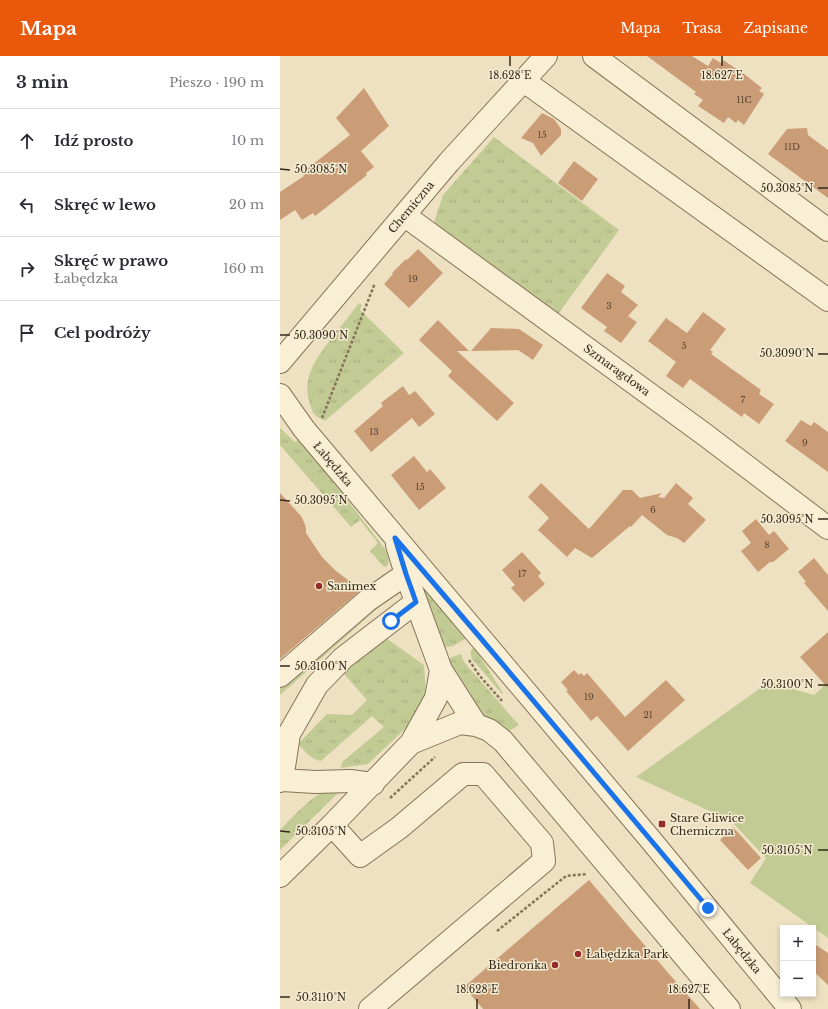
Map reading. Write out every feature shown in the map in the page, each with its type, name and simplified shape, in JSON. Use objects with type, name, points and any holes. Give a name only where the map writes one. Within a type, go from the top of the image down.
[{"type":"street","points":[[594,56],[828,230]]},
{"type":"street","name":"Chemiczna","points":[[280,362],[449,162],[543,57]]},
{"type":"street","points":[[524,80],[828,300]]},
{"type":"street","name":"Szmaragdowa","points":[[404,215],[704,434],[828,528]]},
{"type":"street","name":"Łabędzka","points":[[280,395],[304,429],[650,839],[790,1009]]},
{"type":"street","points":[[395,538],[406,574],[441,670],[476,725]]},
{"type":"street","points":[[280,676],[368,600],[406,574]]},
{"type":"street","points":[[373,784],[350,781],[315,782],[281,780],[289,734],[317,685],[343,658],[416,602]]},
{"type":"street","points":[[280,876],[332,826],[411,743],[436,698],[441,670]]},
{"type":"street","points":[[411,743],[460,723],[476,725],[489,730],[502,741],[729,1009]]},
{"type":"street","points":[[332,826],[360,856],[399,828],[463,774],[483,774],[542,843],[544,861],[370,1009]]},
{"type":"path","points":[[320,424],[378,277]]},
{"type":"path","points":[[467,655],[479,675],[502,701]]},
{"type":"path","points":[[386,802],[438,754]]},
{"type":"path","points":[[493,934],[566,876],[587,874],[592,877]]},
{"type":"green space","points":[[494,137],[619,230],[556,317],[433,225],[443,195]]},
{"type":"green space","points":[[359,303],[362,305],[360,310],[404,353],[325,421],[317,417],[311,408],[307,385],[309,376],[323,350]]},
{"type":"green space","points":[[280,428],[295,442],[300,438],[385,549],[389,561],[386,567],[383,566],[370,551],[378,543],[360,520],[351,527],[280,445]]},
{"type":"green space","points":[[418,583],[467,638],[453,646],[440,648]]},
{"type":"green space","points":[[376,606],[378,608],[280,695],[280,687]]},
{"type":"green space","points":[[386,638],[424,665],[426,694],[417,716],[368,764],[341,768],[342,762],[384,727],[372,716],[321,761],[314,759],[298,744],[327,714],[352,715],[367,700],[343,673]]},
{"type":"green space","points":[[474,647],[503,693],[502,694],[472,659],[471,652]]},
{"type":"green space","points":[[461,654],[464,662],[519,725],[507,732],[481,715],[444,660]]},
{"type":"green space","points":[[769,682],[814,695],[828,682],[828,938],[816,930],[816,925],[810,925],[750,883],[766,858],[731,821],[636,777]]},
{"type":"green space","points":[[341,790],[280,850],[280,830],[311,799],[322,793]]},
{"type":"building","points":[[647,56],[692,56],[708,66],[713,58],[721,63],[723,60],[762,88],[759,91],[764,94],[744,125],[738,120],[736,123],[728,117],[724,123],[698,106],[703,100],[694,94],[696,92]]},
{"type":"building","points":[[364,88],[389,126],[361,151],[374,167],[366,173],[367,175],[315,216],[313,213],[302,220],[295,210],[280,220],[280,192],[304,176],[302,173],[350,135],[336,118]]},
{"type":"building","points":[[542,113],[554,119],[561,129],[561,135],[541,156],[533,143],[521,138]]},
{"type":"building","points":[[807,128],[808,135],[828,150],[828,198],[768,154],[787,129]]},
{"type":"building","points":[[574,161],[598,179],[582,201],[558,183]]},
{"type":"building","points":[[418,249],[443,273],[409,308],[384,284],[393,274],[392,273]]},
{"type":"building","points":[[607,273],[625,286],[621,292],[638,305],[628,316],[637,322],[621,343],[604,331],[607,327],[581,308]]},
{"type":"building","points":[[703,312],[726,329],[710,350],[713,352],[711,354],[761,390],[759,394],[774,404],[759,424],[744,413],[742,417],[690,379],[683,388],[666,376],[676,362],[648,341],[666,318],[687,333]]},
{"type":"building","points":[[438,320],[469,351],[457,351],[514,403],[497,421],[448,376],[452,371],[419,340]]},
{"type":"building","points":[[491,328],[519,329],[543,345],[533,360],[518,350],[471,351]]},
{"type":"building","points":[[403,386],[409,395],[415,391],[435,414],[419,427],[412,418],[371,452],[354,431],[383,406],[381,403]]},
{"type":"building","points":[[801,420],[811,426],[814,422],[828,432],[828,472],[785,441]]},
{"type":"building","points":[[414,456],[427,472],[430,469],[446,488],[419,510],[391,475]]},
{"type":"building","points":[[541,483],[589,529],[623,490],[632,490],[640,498],[662,493],[658,497],[664,498],[676,483],[693,498],[688,504],[706,520],[684,543],[677,538],[667,535],[642,515],[631,527],[630,526],[592,558],[575,548],[567,557],[538,530],[549,518],[528,497]]},
{"type":"building","name":"Sanimex","points":[[280,493],[301,516],[306,528],[306,533],[322,557],[336,571],[362,589],[280,659]]},
{"type":"building","points":[[756,519],[769,535],[774,531],[789,549],[758,572],[741,551],[751,543],[742,531]]},
{"type":"building","points":[[522,552],[541,573],[538,576],[545,584],[524,602],[511,588],[515,585],[502,570]]},
{"type":"building","points":[[814,558],[828,575],[828,611],[804,583],[806,582],[798,572]]},
{"type":"building","points":[[828,632],[828,688],[800,657]]},
{"type":"building","points":[[574,670],[579,675],[581,673],[584,676],[587,673],[625,717],[666,680],[685,700],[628,751],[597,716],[591,721],[566,691],[568,690],[561,682]]},
{"type":"building","points":[[733,827],[761,858],[748,870],[720,840]]},
{"type":"building","name":"Łabędzka Park","points":[[589,880],[700,1009],[483,1009],[464,987]]},
{"type":"building","points":[[816,945],[828,953],[828,985],[816,974]]},
{"type":"place","name":"Sanimex","points":[[319,586]]},
{"type":"place","name":"Stare Gliwice Chemiczna","points":[[662,824]]},
{"type":"place","name":"Łabędzka Park","points":[[578,954]]},
{"type":"place","name":"Biedronka","points":[[555,965]]},
{"type":"route","points":[[391,621],[416,602],[395,538],[708,908]]}]
